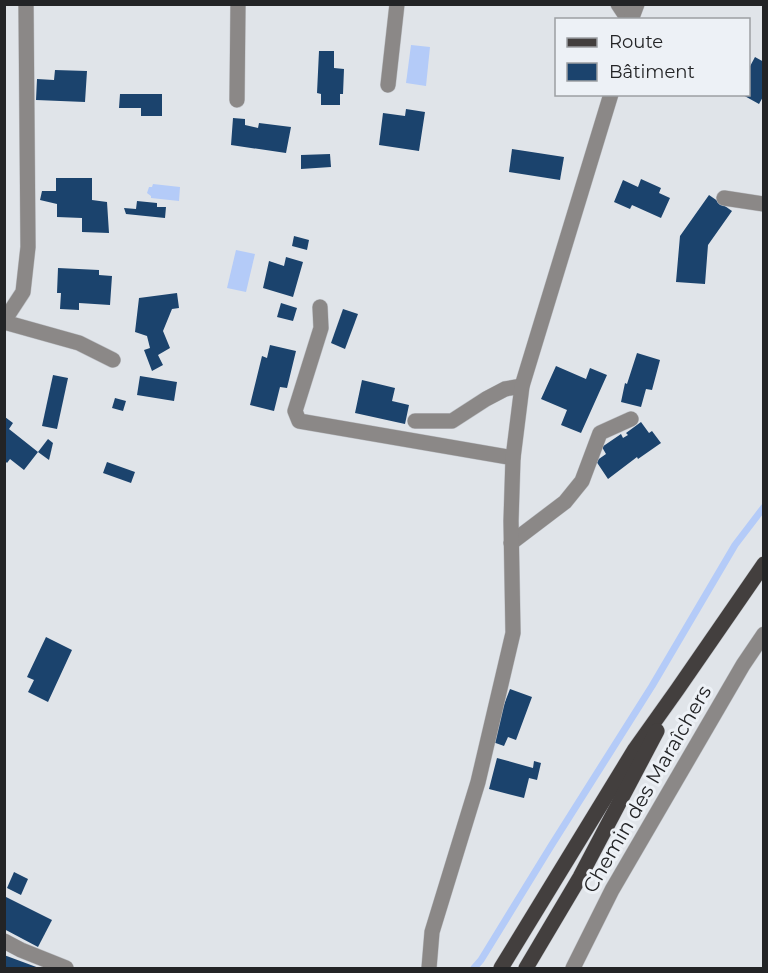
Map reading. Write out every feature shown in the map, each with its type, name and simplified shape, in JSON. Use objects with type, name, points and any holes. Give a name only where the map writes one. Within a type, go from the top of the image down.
[{"type":"main road","points":[[501,969],[635,749],[764,564]]},
{"type":"main road","points":[[526,969],[580,877],[677,690]]},
{"type":"street","points":[[26,4],[28,247],[23,292],[4,321],[79,343],[113,360]]},
{"type":"street","points":[[237,100],[238,4]]},
{"type":"street","points":[[388,85],[397,4]]},
{"type":"street","points":[[429,969],[432,932],[478,782],[513,633],[511,521],[513,458],[522,386],[610,96]]},
{"type":"street","points":[[724,198],[764,204]]},
{"type":"street","points":[[320,307],[321,328],[295,411],[299,421],[513,458]]},
{"type":"street","points":[[415,421],[452,421],[505,389],[522,386]]},
{"type":"street","points":[[512,543],[565,502],[582,481],[600,433],[631,418]]},
{"type":"street","name":"Chemin des Maraîchers","points":[[573,969],[612,890],[743,665],[764,634]]},
{"type":"street","points":[[4,941],[66,969]]},
{"type":"water","points":[[411,45],[430,47],[426,86],[406,83]]},
{"type":"water","points":[[153,184],[180,187],[179,201],[151,198],[147,193]]},
{"type":"water","points":[[236,250],[255,254],[246,292],[227,288]]},
{"type":"building","points":[[319,51],[334,51],[334,68],[344,69],[340,105],[321,105],[321,94],[317,93]]},
{"type":"building","points":[[755,57],[764,62],[764,95],[759,104],[745,96],[750,96],[750,66]]},
{"type":"building","points":[[55,70],[87,71],[85,102],[36,100],[37,79],[54,80]]},
{"type":"building","points":[[120,94],[162,94],[162,116],[141,116],[141,108],[119,108]]},
{"type":"building","points":[[406,109],[425,112],[419,151],[379,145],[383,113],[405,116]]},
{"type":"building","points":[[233,118],[245,119],[245,125],[258,128],[259,123],[291,127],[286,153],[231,145]]},
{"type":"building","points":[[512,149],[564,157],[560,180],[509,172]]},
{"type":"building","points":[[330,154],[331,167],[301,169],[301,155]]},
{"type":"building","points":[[56,178],[92,178],[92,200],[107,202],[109,233],[82,232],[82,218],[57,217],[57,204],[40,200],[42,191],[56,191]]},
{"type":"building","points":[[641,179],[661,188],[659,193],[670,198],[661,218],[632,205],[630,209],[614,202],[623,180],[638,187]]},
{"type":"building","points":[[709,195],[732,211],[708,245],[705,284],[676,282],[680,236]]},
{"type":"building","points":[[137,201],[157,203],[157,207],[166,207],[165,218],[126,214],[124,208],[136,209]]},
{"type":"building","points":[[294,236],[309,240],[307,250],[292,246]]},
{"type":"building","points":[[286,257],[303,262],[293,297],[263,288],[269,261],[284,266]]},
{"type":"building","points":[[58,268],[99,270],[99,275],[112,276],[110,305],[79,303],[79,310],[60,309],[61,293],[57,293]]},
{"type":"building","points":[[177,293],[179,308],[172,309],[163,331],[170,348],[158,355],[163,365],[152,371],[144,350],[150,348],[147,336],[135,332],[139,298]]},
{"type":"building","points":[[281,303],[297,308],[293,321],[277,317]]},
{"type":"building","points":[[343,309],[358,314],[345,349],[331,343]]},
{"type":"building","points":[[270,345],[296,351],[287,388],[280,387],[274,411],[250,405],[262,356],[267,358]]},
{"type":"building","points":[[637,353],[660,360],[652,390],[646,389],[641,407],[621,402],[625,383],[627,384]]},
{"type":"building","points":[[556,366],[586,379],[590,368],[607,375],[581,433],[561,425],[567,410],[541,399]]},
{"type":"building","points":[[53,375],[68,378],[57,429],[42,426]]},
{"type":"building","points":[[140,376],[177,382],[174,401],[137,395]]},
{"type":"building","points":[[362,380],[395,388],[392,401],[409,405],[405,424],[355,413]]},
{"type":"building","points":[[115,398],[126,401],[123,411],[112,408]]},
{"type":"building","points":[[5,417],[13,423],[9,429],[38,452],[24,470],[10,459],[7,463],[5,461]]},
{"type":"building","points":[[641,422],[661,443],[638,459],[637,457],[608,479],[596,461],[606,454],[602,447],[621,434],[623,438],[628,435],[626,433]]},
{"type":"building","points":[[48,439],[53,443],[49,460],[38,452]]},
{"type":"building","points":[[107,462],[135,472],[131,483],[103,473]]},
{"type":"building","points":[[46,637],[72,650],[48,702],[28,692],[34,680],[27,677]]},
{"type":"building","points":[[510,689],[532,697],[516,740],[508,737],[504,746],[490,741]]},
{"type":"building","points":[[497,758],[533,768],[534,761],[541,763],[537,780],[529,778],[524,798],[489,789]]},
{"type":"building","points":[[14,872],[28,879],[21,895],[7,888]]},
{"type":"building","points":[[4,896],[52,920],[38,947],[4,929]]},
{"type":"building","points":[[4,955],[39,968],[4,968]]},
{"type":"waterway","points":[[474,968],[652,686],[735,545],[764,507]]}]
